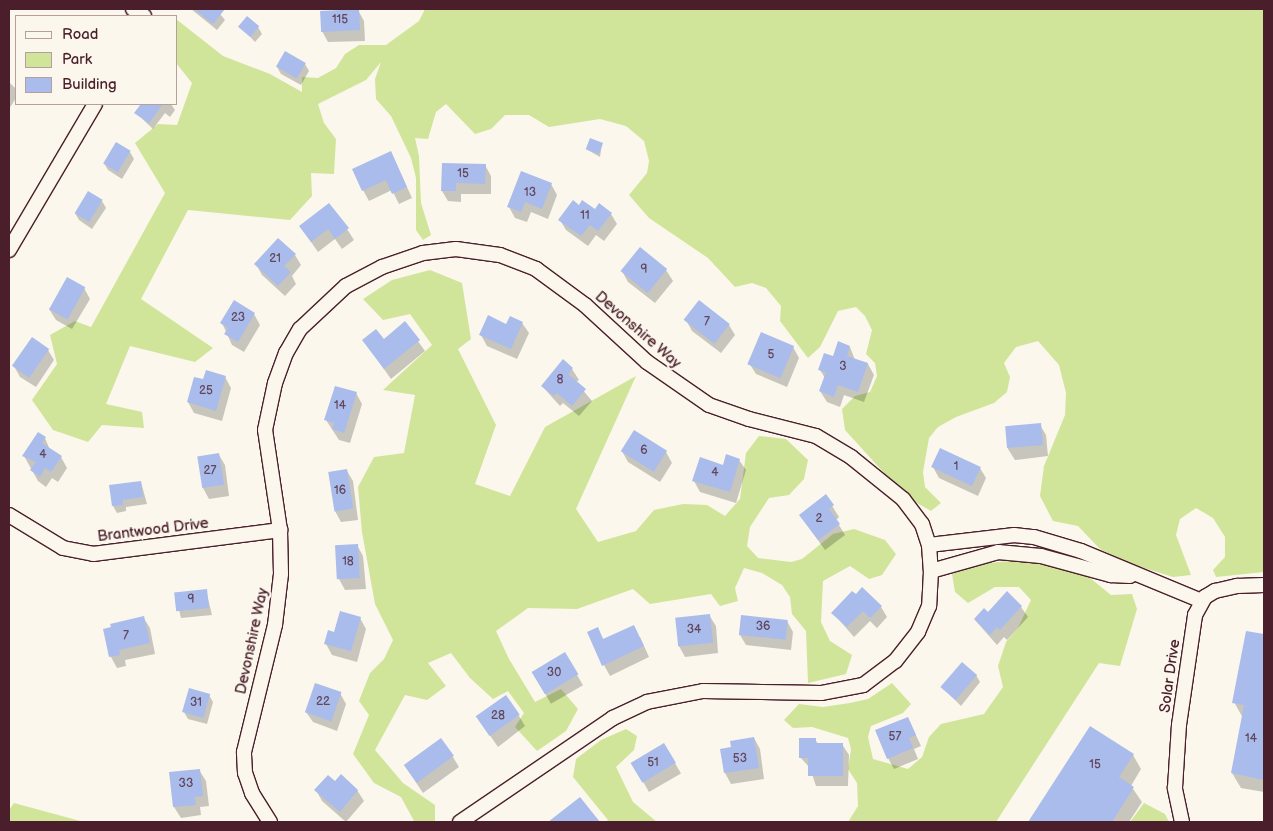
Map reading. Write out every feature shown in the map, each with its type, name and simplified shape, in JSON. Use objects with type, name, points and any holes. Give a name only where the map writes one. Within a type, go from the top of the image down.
[{"type":"street","points":[[9,250],[94,105]]},
{"type":"street","name":"Devonshire Way","points":[[270,822],[252,793],[244,752],[275,625],[281,574],[280,530],[265,430],[275,384],[286,352],[300,329],[346,286],[382,267],[423,253],[456,249],[500,255],[536,269],[585,305],[647,362],[709,405],[749,419],[816,436],[851,457],[903,499],[922,524],[929,545],[932,571],[929,606],[918,632],[895,661],[863,686],[821,693],[703,691],[647,702],[613,718],[460,822]]},
{"type":"street","name":"Brantwood Drive","points":[[9,515],[63,548],[93,554],[280,530]]},
{"type":"street","points":[[929,545],[1005,536],[1034,537],[1081,551],[1136,576],[1202,601],[1216,591],[1237,586],[1264,585]]},
{"type":"street","points":[[932,571],[998,552],[1041,556],[1111,575],[1136,576]]},
{"type":"street","name":"Solar Drive","points":[[1182,822],[1175,788],[1179,725],[1195,615],[1202,601]]},
{"type":"green space","points":[[425,9],[1264,9],[1264,572],[1216,577],[1213,570],[1225,557],[1225,537],[1213,518],[1196,508],[1180,519],[1176,535],[1191,575],[1173,577],[1125,562],[1100,549],[1078,526],[1053,521],[1040,496],[1044,466],[1065,415],[1066,393],[1059,365],[1038,341],[1016,347],[1004,363],[1010,377],[1007,392],[994,403],[956,417],[938,427],[929,438],[923,472],[925,487],[941,503],[931,511],[905,496],[845,430],[842,409],[855,396],[870,392],[877,376],[875,363],[866,354],[872,330],[865,316],[856,307],[838,311],[820,347],[808,358],[780,321],[781,306],[766,288],[752,283],[735,287],[708,258],[649,218],[629,195],[647,173],[649,161],[644,141],[626,126],[600,119],[549,127],[529,115],[505,115],[491,129],[475,134],[446,104],[436,112],[428,139],[415,138],[419,156],[421,203],[431,235],[423,240],[416,230],[416,178],[411,158],[391,116],[376,99],[375,79],[381,62],[366,80],[318,104],[324,123],[336,139],[334,174],[311,173],[312,196],[290,220],[188,210],[141,299],[213,348],[195,362],[130,346],[106,404],[142,412],[144,428],[102,425],[88,442],[53,430],[32,400],[57,364],[50,335],[75,321],[91,327],[165,193],[135,143],[158,124],[177,125],[192,83],[178,66],[178,21],[223,56],[270,74],[302,92],[302,77],[318,78],[336,68],[345,54],[359,45],[386,45],[419,21]]},
{"type":"green space","points":[[430,270],[462,283],[471,339],[458,349],[496,425],[475,484],[510,496],[545,427],[636,376],[576,509],[598,542],[636,531],[654,510],[683,504],[707,505],[725,516],[740,499],[746,453],[759,436],[786,439],[808,460],[804,479],[789,495],[769,498],[750,527],[747,546],[758,558],[791,562],[802,559],[833,534],[854,529],[885,540],[896,554],[882,575],[869,579],[850,566],[823,581],[821,622],[830,641],[852,655],[846,674],[808,683],[806,631],[792,614],[790,597],[782,585],[762,573],[744,568],[735,588],[738,601],[720,606],[711,594],[650,604],[633,589],[577,609],[528,608],[496,631],[509,659],[535,702],[561,689],[578,709],[566,731],[537,751],[515,727],[524,713],[508,691],[493,699],[470,678],[451,653],[428,663],[446,686],[427,700],[405,695],[375,750],[403,783],[435,805],[435,822],[414,821],[401,797],[374,783],[353,754],[369,715],[359,701],[370,673],[384,659],[393,640],[375,604],[362,532],[358,487],[374,457],[404,453],[415,395],[383,390],[432,345],[410,314],[383,320],[363,299],[392,280]]},
{"type":"green space","points":[[1018,560],[1064,569],[1090,578],[1111,595],[1132,594],[1137,609],[1120,666],[1099,663],[996,822],[848,822],[858,806],[857,783],[848,769],[851,749],[848,738],[812,727],[793,728],[784,720],[799,704],[823,707],[868,699],[892,683],[911,704],[903,713],[871,726],[868,737],[873,759],[908,769],[922,757],[929,737],[941,724],[984,714],[1003,687],[998,666],[1006,642],[1018,628],[1031,600],[1019,587],[995,587],[968,603],[955,592],[952,574],[981,564]]},
{"type":"green space","points":[[626,729],[637,736],[634,750],[616,767],[633,802],[657,822],[606,822],[608,820],[573,777],[576,759],[601,740]]},
{"type":"green space","points":[[14,803],[84,822],[9,822],[9,810]]},
{"type":"green space","points":[[1144,803],[1165,814],[1169,822],[1130,822]]},
{"type":"building","points":[[194,9],[225,9],[213,24]]},
{"type":"building","points":[[359,9],[360,30],[321,32],[320,11]]},
{"type":"building","points":[[247,16],[259,26],[250,37],[238,27]]},
{"type":"building","points":[[285,51],[306,63],[297,79],[276,67]]},
{"type":"building","points":[[140,105],[162,105],[149,123],[134,113]]},
{"type":"building","points":[[590,138],[603,143],[599,154],[586,149]]},
{"type":"building","points":[[116,142],[131,151],[118,172],[103,163]]},
{"type":"building","points":[[391,151],[407,187],[392,194],[386,180],[362,191],[352,169]]},
{"type":"building","points":[[442,163],[486,164],[485,184],[456,183],[456,191],[441,191]]},
{"type":"building","points":[[521,171],[552,183],[542,209],[525,202],[521,212],[507,207]]},
{"type":"building","points":[[88,191],[103,200],[89,222],[75,213]]},
{"type":"building","points":[[573,200],[579,205],[582,200],[595,209],[599,203],[612,213],[598,231],[590,225],[581,236],[558,220]]},
{"type":"building","points":[[329,203],[349,228],[335,239],[328,229],[311,242],[299,226]]},
{"type":"building","points":[[278,238],[296,254],[284,266],[291,272],[278,286],[254,264]]},
{"type":"building","points":[[640,247],[667,269],[648,293],[620,271]]},
{"type":"building","points":[[67,277],[85,287],[67,320],[49,309]]},
{"type":"building","points":[[234,300],[255,313],[238,342],[224,334],[228,328],[220,323]]},
{"type":"building","points":[[699,300],[730,324],[714,344],[684,320]]},
{"type":"building","points":[[488,315],[506,324],[510,316],[523,322],[511,349],[479,335]]},
{"type":"building","points":[[405,321],[420,340],[384,369],[362,340],[376,329],[384,339]]},
{"type":"building","points":[[761,332],[794,346],[780,378],[747,364]]},
{"type":"building","points":[[32,337],[49,349],[29,378],[12,366]]},
{"type":"building","points":[[838,341],[850,346],[847,356],[868,363],[858,392],[838,385],[834,397],[819,391],[826,372],[818,370],[824,353],[833,356]]},
{"type":"building","points":[[563,359],[573,368],[568,374],[586,389],[572,406],[557,393],[554,396],[541,386]]},
{"type":"building","points":[[206,370],[226,376],[216,411],[187,402],[194,377],[203,379]]},
{"type":"building","points":[[335,386],[357,392],[344,433],[332,429],[334,423],[324,420]]},
{"type":"building","points":[[1041,423],[1043,445],[1007,448],[1005,426]]},
{"type":"building","points":[[634,430],[667,451],[654,472],[621,451]]},
{"type":"building","points":[[38,432],[46,437],[42,443],[62,456],[51,472],[45,468],[40,477],[30,470],[36,462],[22,456]]},
{"type":"building","points":[[940,448],[981,467],[972,486],[931,467]]},
{"type":"building","points":[[219,453],[224,485],[202,488],[197,456]]},
{"type":"building","points":[[726,454],[740,459],[730,492],[692,481],[700,457],[723,465]]},
{"type":"building","points":[[347,469],[353,509],[334,511],[328,472]]},
{"type":"building","points":[[141,481],[143,497],[123,500],[123,505],[112,506],[109,485]]},
{"type":"building","points":[[826,494],[834,505],[829,509],[840,524],[818,540],[799,515]]},
{"type":"building","points":[[358,544],[360,578],[337,579],[335,545]]},
{"type":"building","points":[[862,587],[882,606],[870,618],[863,611],[847,627],[831,613],[852,591],[856,594]]},
{"type":"building","points":[[207,589],[209,608],[176,611],[174,592]]},
{"type":"building","points":[[1007,591],[1022,606],[1000,630],[997,627],[990,635],[974,619],[984,608],[988,612]]},
{"type":"building","points":[[340,611],[361,617],[351,651],[324,644],[328,630],[334,632]]},
{"type":"building","points":[[710,614],[713,643],[678,646],[675,618]]},
{"type":"building","points":[[741,615],[788,620],[786,640],[739,635]]},
{"type":"building","points":[[144,616],[150,643],[119,650],[120,655],[109,657],[103,629],[111,627],[110,624]]},
{"type":"building","points":[[634,625],[644,646],[602,666],[587,632],[598,627],[603,639]]},
{"type":"building","points":[[1246,631],[1264,634],[1264,780],[1231,773],[1244,705],[1232,703]]},
{"type":"building","points":[[565,652],[578,674],[545,694],[532,672]]},
{"type":"building","points":[[962,662],[977,675],[955,700],[940,687]]},
{"type":"building","points":[[315,683],[341,692],[331,721],[305,712]]},
{"type":"building","points":[[189,688],[210,694],[203,718],[182,712]]},
{"type":"building","points":[[506,695],[520,715],[489,736],[476,716]]},
{"type":"building","points":[[908,717],[916,735],[909,738],[913,748],[887,759],[875,730]]},
{"type":"building","points":[[1090,726],[1134,754],[1119,777],[1134,787],[1112,822],[1028,822]]},
{"type":"building","points":[[754,737],[759,768],[724,773],[720,749],[731,747],[730,741]]},
{"type":"building","points":[[441,738],[454,756],[417,783],[404,765]]},
{"type":"building","points":[[799,738],[816,738],[816,743],[843,743],[843,776],[808,776],[808,758],[799,758]]},
{"type":"building","points":[[664,743],[676,763],[642,783],[631,763]]},
{"type":"building","points":[[200,769],[203,796],[195,797],[196,805],[173,807],[169,772]]},
{"type":"building","points":[[341,774],[358,790],[340,812],[314,790],[328,775],[335,781]]},
{"type":"building","points":[[580,797],[600,822],[548,822]]}]
